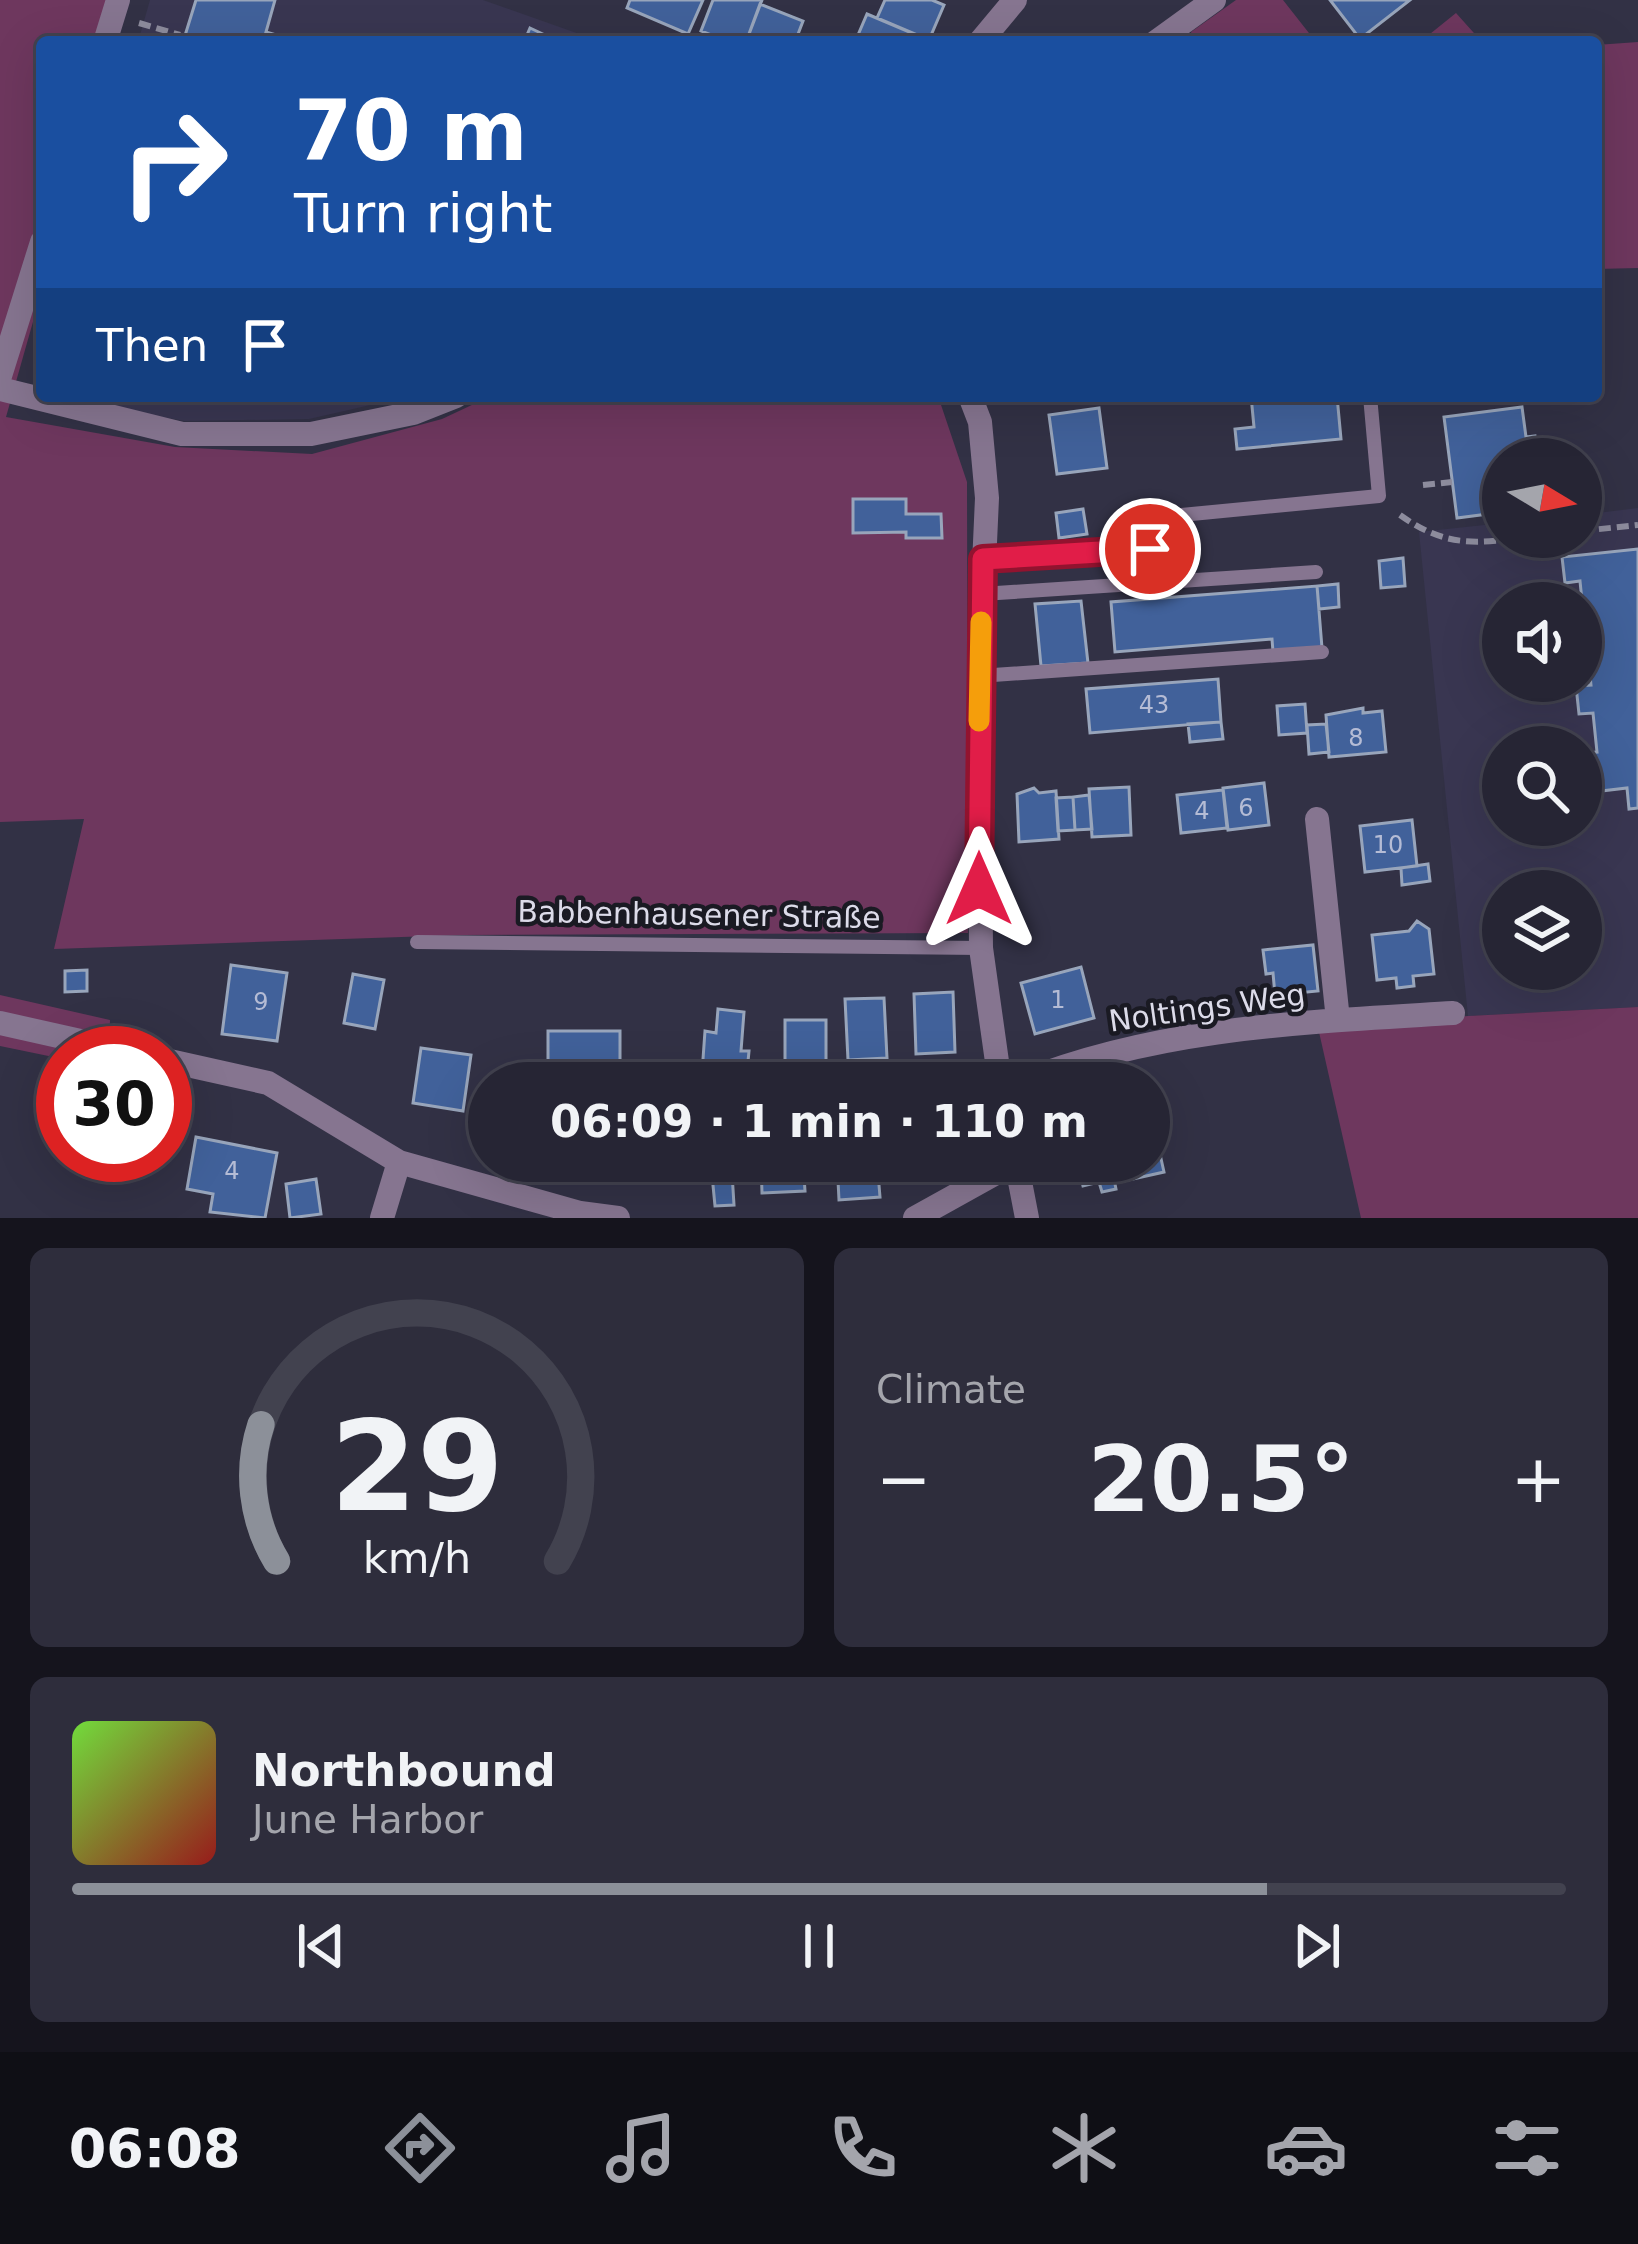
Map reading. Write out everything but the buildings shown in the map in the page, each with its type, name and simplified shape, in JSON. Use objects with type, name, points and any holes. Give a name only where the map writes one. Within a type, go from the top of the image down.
[{"type":"street","points":[[985,36],[1015,0]]},
{"type":"street","points":[[1164,36],[1214,0]]},
{"type":"street","points":[[0,376],[36,261]]},
{"type":"street","points":[[0,389],[36,398]]},
{"type":"street","points":[[53,402],[182,434],[311,434],[413,413],[441,402]]},
{"type":"street","points":[[972,402],[980,422],[987,498],[979,676],[981,948],[997,1062]]},
{"type":"street","name":"Noltings Weg","points":[[1317,819],[1338,1020]]},
{"type":"street","name":"Noltings Weg","points":[[1071,1062],[1179,1036],[1453,1012]]},
{"type":"street","points":[[0,1023],[36,1031]]},
{"type":"street","points":[[192,1066],[268,1083],[399,1162],[580,1213],[618,1218]]},
{"type":"street","points":[[382,1218],[399,1162]]},
{"type":"street","points":[[915,1218],[979,1182]]},
{"type":"street","points":[[1020,1182],[1027,1218]]},
{"type":"lane","points":[[983,559],[1150,549],[1171,516],[1379,496],[1371,402]]},
{"type":"lane","points":[[982,594],[1316,572]]},
{"type":"lane","points":[[979,676],[1322,652]]},
{"type":"lane","name":"Babbenhausener Straße","points":[[417,942],[981,948]]},
{"type":"path","points":[[115,8],[180,35]]},
{"type":"path","points":[[1423,485],[1452,482]]},
{"type":"path","points":[[1400,515],[1443,540],[1482,543]]},
{"type":"path","points":[[1602,529],[1638,525]]},
{"type":"shaded area","points":[[0,0],[125,0],[115,36],[36,36],[36,311],[6,417],[175,447],[312,454],[442,419],[478,402],[940,402],[967,482],[968,933],[461,935],[54,949],[84,819],[0,822]]},
{"type":"shaded area","points":[[150,0],[483,0],[585,36],[140,36]]},
{"type":"shaded area","points":[[1236,0],[1283,0],[1311,36],[1192,36],[1191,32]]},
{"type":"shaded area","points":[[1456,13],[1477,36],[1427,36]]},
{"type":"shaded area","points":[[1638,42],[1638,268],[1602,269],[1602,45]]},
{"type":"shaded area","points":[[78,402],[384,402],[309,419],[185,421]]},
{"type":"shaded area","points":[[1638,508],[1638,1007],[1468,1016],[1419,532],[1482,525],[1482,558],[1602,558],[1602,512]]},
{"type":"shaded area","points":[[0,995],[110,1020],[110,1026],[36,1026],[36,1053],[0,1046]]},
{"type":"shaded area","points":[[1638,1007],[1638,1218],[1361,1218],[1319,1032],[1468,1016]]},
{"type":"slow traffic","points":[[979,721],[981,622]]},
{"type":"route","points":[[979,889],[983,559],[1150,549]]}]
